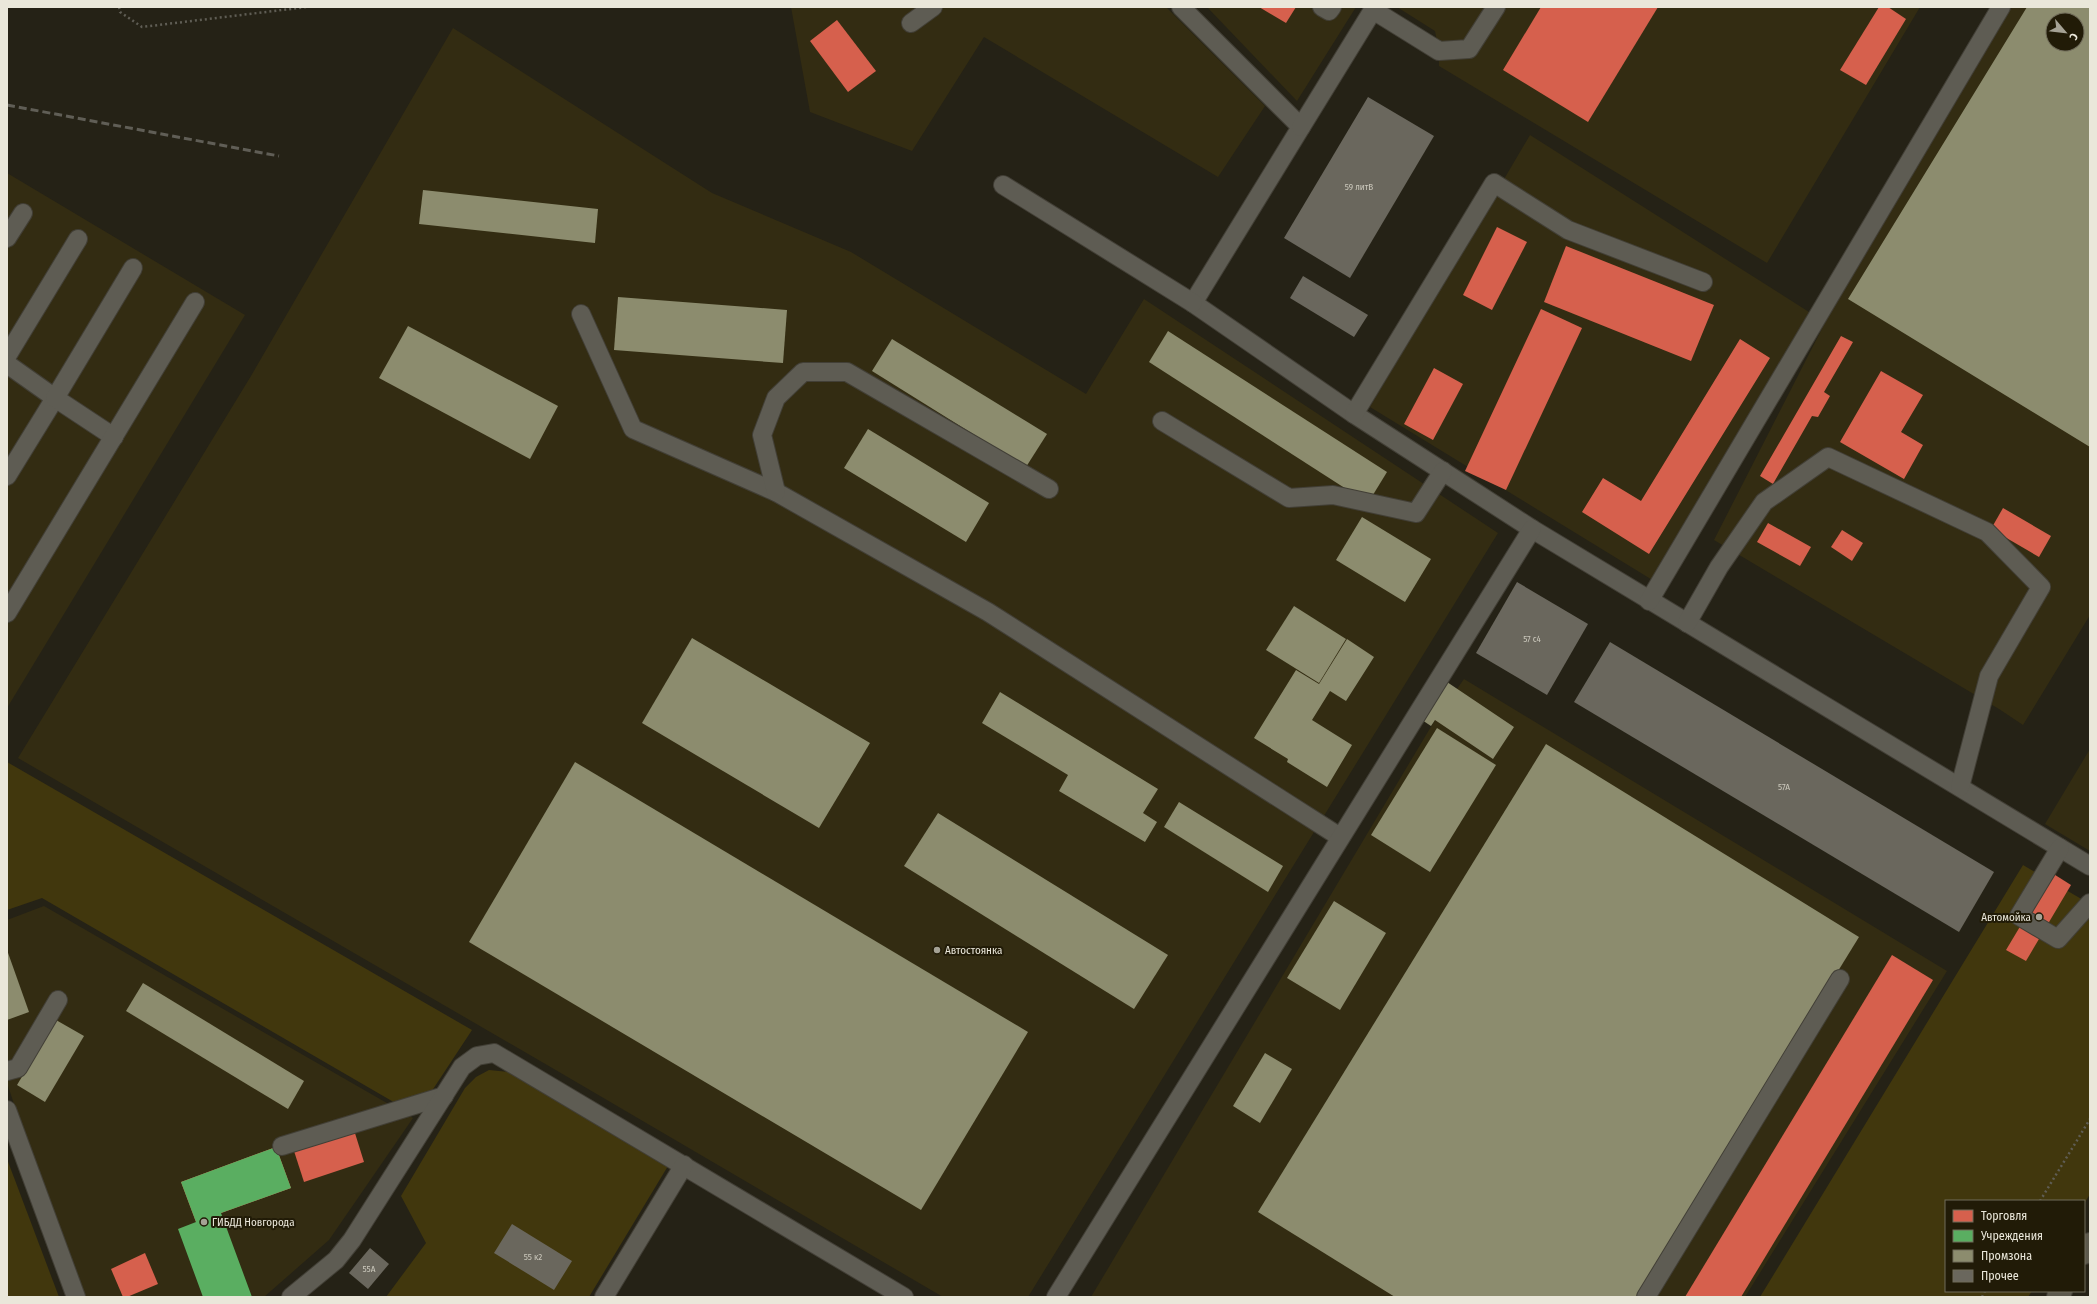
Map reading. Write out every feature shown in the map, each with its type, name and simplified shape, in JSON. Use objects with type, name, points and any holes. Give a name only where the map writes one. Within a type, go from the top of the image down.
[{"type":"street","points":[[911,23],[933,7]]},
{"type":"street","points":[[1181,7],[1301,127]]},
{"type":"street","points":[[1322,7],[1329,11],[1332,7]]},
{"type":"street","points":[[1193,303],[1301,127],[1371,8],[1439,51],[1469,49],[1496,7]]},
{"type":"street","points":[[1649,601],[2001,7]]},
{"type":"street","points":[[1354,414],[1494,183],[1568,230],[1703,282]]},
{"type":"street","points":[[1003,185],[1193,303],[1354,414],[1532,528],[1649,601],[2090,866]]},
{"type":"street","points":[[7,238],[23,212]]},
{"type":"street","points":[[7,356],[78,239]]},
{"type":"street","points":[[7,476],[133,268]]},
{"type":"street","points":[[7,613],[196,302]]},
{"type":"street","points":[[581,314],[633,429],[776,492],[988,612],[1340,837]]},
{"type":"street","points":[[7,364],[114,437]]},
{"type":"street","points":[[776,492],[762,435],[776,398],[803,372],[847,372],[1049,490]]},
{"type":"street","points":[[1162,421],[1289,498],[1333,495],[1416,513],[1442,471]]},
{"type":"street","points":[[1687,623],[1719,567],[1764,502],[1828,457],[1987,532],[2041,587],[1989,676],[1960,787]]},
{"type":"street","points":[[1056,1297],[1532,528]]},
{"type":"street","points":[[2060,848],[2019,916],[2058,939],[2090,903]]},
{"type":"street","points":[[1646,1297],[1840,979]]},
{"type":"street","points":[[7,1071],[18,1068],[58,1000]]},
{"type":"street","points":[[290,1297],[336,1260],[352,1240],[462,1067],[477,1056],[494,1053],[904,1297]]},
{"type":"street","points":[[282,1146],[444,1096]]},
{"type":"street","points":[[7,1110],[76,1297]]},
{"type":"street","points":[[604,1297],[684,1165]]},
{"type":"path","points":[[119,7],[120,12],[142,27],[307,7]]},
{"type":"path","points":[[2041,1200],[2090,1119]]},
{"type":"shaded area","points":[[791,7],[1166,7],[1265,106],[1218,177],[984,37],[912,151],[810,112]]},
{"type":"shaded area","points":[[1207,7],[1356,7],[1297,101]]},
{"type":"shaded area","points":[[1397,7],[1920,7],[1767,263],[1439,66],[1439,51],[1435,31]]},
{"type":"shaded area","points":[[2012,7],[2090,7],[2090,615],[2023,725],[1999,709],[1714,540],[1829,315]]},
{"type":"shaded area","points":[[453,28],[712,193],[851,252],[1086,394],[1144,299],[1498,533],[1028,1297],[943,1297],[18,758],[251,376]]},
{"type":"shaded area","points":[[1530,135],[1809,312],[1654,581],[1370,407]]},
{"type":"shaded area","points":[[7,173],[245,315],[7,708]]},
{"type":"shaded area","points":[[1464,679],[1947,971],[1745,1297],[1091,1297],[1435,720]]},
{"type":"shaded area","points":[[2090,749],[2090,851],[2045,824]]},
{"type":"shaded area","points":[[7,762],[472,1030],[416,1115],[42,898],[7,910]]},
{"type":"shaded area","points":[[2023,865],[2090,904],[2090,1194],[2085,1202],[2085,1200],[1945,1200],[1945,1292],[2031,1292],[2028,1297],[1760,1297]]},
{"type":"shaded area","points":[[44,906],[413,1118],[329,1240],[264,1297],[85,1297],[46,1199],[7,1083],[7,920]]},
{"type":"shaded area","points":[[489,1070],[509,1072],[668,1166],[589,1297],[386,1297],[426,1243],[401,1196],[465,1088],[476,1077]]},
{"type":"shaded area","points":[[7,1159],[59,1297],[7,1297]]},
{"type":"building: Торговля","points":[[1259,7],[1296,7],[1286,23]]},
{"type":"building: Торговля","points":[[1541,7],[1658,7],[1588,122],[1503,70]]},
{"type":"building: Торговля","points":[[1879,7],[1888,7],[1906,19],[1866,85],[1840,70]]},
{"type":"building: Торговля","points":[[837,20],[876,71],[848,92],[810,41]]},
{"type":"building: Торговля","points":[[1497,227],[1527,242],[1492,310],[1463,295]]},
{"type":"building: Торговля","points":[[1566,246],[1714,305],[1691,361],[1544,302]]},
{"type":"building: Торговля","points":[[1541,309],[1582,328],[1506,490],[1465,471]]},
{"type":"building: Торговля","points":[[1841,336],[1853,342],[1824,392],[1830,396],[1818,417],[1812,416],[1773,484],[1760,476]]},
{"type":"building: Торговля","points":[[1740,339],[1770,358],[1649,554],[1582,512],[1603,478],[1641,501]]},
{"type":"building: Торговля","points":[[1434,368],[1463,384],[1433,440],[1404,424]]},
{"type":"building: Торговля","points":[[1881,371],[1923,395],[1901,432],[1923,445],[1904,479],[1840,442]]},
{"type":"building: Торговля","points":[[2003,508],[2051,536],[2039,557],[1991,529]]},
{"type":"building: Торговля","points":[[1768,523],[1811,547],[1800,566],[1757,542]]},
{"type":"building: Торговля","points":[[1842,530],[1863,543],[1852,561],[1831,547]]},
{"type":"building: Торговля","name":"Автомойка","points":[[2052,873],[2071,885],[2026,961],[2006,950]]},
{"type":"building: Торговля","points":[[1892,955],[1933,980],[1741,1297],[1685,1297]]},
{"type":"building: Торговля","points":[[354,1130],[364,1162],[304,1182],[294,1151]]},
{"type":"building: Торговля","points":[[276,1147],[291,1188],[196,1222],[181,1182]]},
{"type":"building: Торговля","points":[[145,1253],[158,1284],[127,1297],[123,1297],[111,1269]]},
{"type":"building: Учреждения","points":[[276,1147],[291,1188],[221,1213],[252,1297],[203,1297],[178,1229],[196,1222],[181,1182]]},
{"type":"building: Промзона","points":[[2027,7],[2090,7],[2090,447],[1848,299]]},
{"type":"building: Промзона","points":[[423,190],[598,209],[595,243],[419,224]]},
{"type":"building: Промзона","points":[[618,297],[787,310],[783,363],[614,350]]},
{"type":"building: Промзона","points":[[408,326],[558,406],[530,459],[379,378]]},
{"type":"building: Промзона","points":[[1168,331],[1387,472],[1368,503],[1149,362]]},
{"type":"building: Промзона","points":[[892,339],[1047,434],[1026,467],[872,371]]},
{"type":"building: Промзона","points":[[868,429],[989,503],[966,542],[844,468]]},
{"type":"building: Промзона","points":[[1362,517],[1431,559],[1405,602],[1336,560]]},
{"type":"building: Промзона","points":[[1294,606],[1346,639],[1319,683],[1266,650]]},
{"type":"building: Промзона","points":[[692,638],[870,743],[819,828],[642,723]]},
{"type":"building: Промзона","points":[[1347,639],[1374,657],[1346,701],[1330,691],[1312,720],[1352,745],[1327,787],[1287,762],[1288,759],[1254,738],[1296,670],[1319,684]]},
{"type":"building: Промзона","points":[[1447,682],[1514,727],[1493,759],[1435,720],[1431,726],[1422,720]]},
{"type":"building: Промзона","points":[[1000,692],[1158,789],[1143,813],[1157,822],[1145,842],[1059,791],[1068,775],[982,723]]},
{"type":"building: Промзона","points":[[1437,728],[1496,765],[1430,872],[1371,835]]},
{"type":"building: Промзона","points":[[1546,744],[1859,937],[1637,1297],[1395,1297],[1258,1212]]},
{"type":"building: Промзона","points":[[575,762],[1028,1032],[921,1210],[469,942]]},
{"type":"building: Промзона","points":[[1179,802],[1283,866],[1268,892],[1164,827]]},
{"type":"building: Промзона","points":[[938,813],[1168,955],[1134,1009],[904,866]]},
{"type":"building: Промзона","points":[[1334,901],[1386,933],[1340,1010],[1287,978]]},
{"type":"building: Промзона","points":[[7,950],[29,1012],[7,1020]]},
{"type":"building: Промзона","points":[[143,983],[304,1081],[288,1109],[126,1011]]},
{"type":"building: Промзона","points":[[56,1020],[84,1036],[45,1102],[17,1085]]},
{"type":"building: Промзона","points":[[1265,1053],[1292,1069],[1260,1123],[1233,1106]]},
{"type":"building: Прочее","points":[[1368,97],[1434,136],[1350,278],[1284,238]]},
{"type":"building: Прочее","points":[[1303,276],[1368,315],[1354,337],[1290,298]]},
{"type":"building: Прочее","points":[[1517,582],[1588,624],[1547,695],[1476,653]]},
{"type":"building: Прочее","points":[[1610,642],[1994,872],[1959,932],[1574,702]]},
{"type":"building: Прочее","points":[[512,1224],[572,1261],[554,1290],[494,1253]]},
{"type":"building: Прочее","points":[[370,1248],[389,1264],[368,1289],[349,1273]]},
{"type":"railway","points":[[7,105],[279,156]]},
{"type":"place","name":"Автомойка","points":[[2039,917]]},
{"type":"place","name":"Автостоянка","points":[[937,950]]},
{"type":"place","name":"ГИБДД Новгорода","points":[[204,1222]]}]
